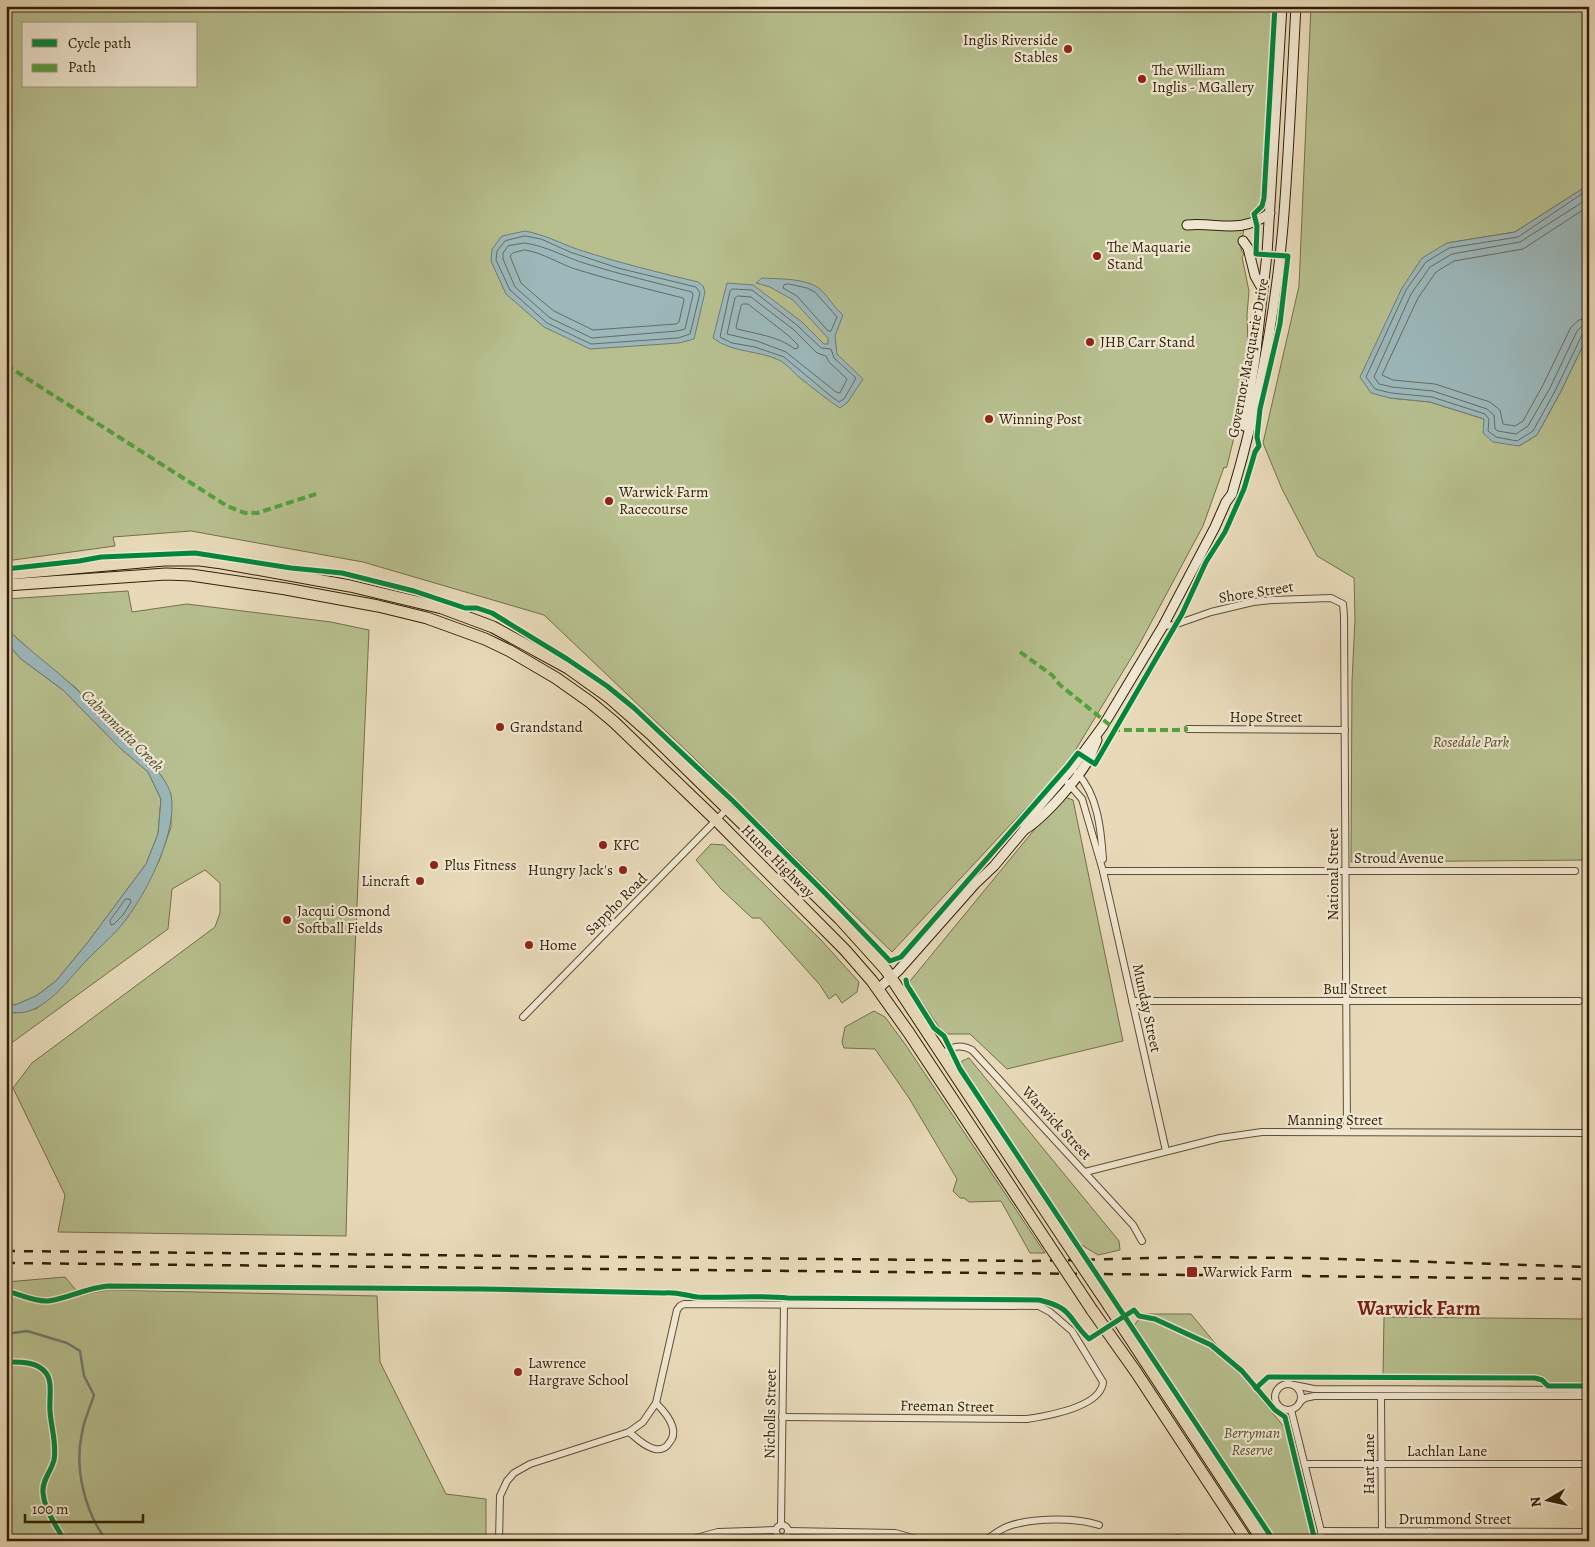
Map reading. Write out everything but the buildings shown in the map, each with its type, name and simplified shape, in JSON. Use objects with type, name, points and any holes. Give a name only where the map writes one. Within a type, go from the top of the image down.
[{"type":"highway","name":"Hume Highway","points":[[10,579],[184,560],[222,563],[397,596],[451,611],[493,627],[568,668],[629,714],[840,920],[892,977],[941,1055],[1110,1306],[1263,1541]]},
{"type":"highway","name":"Hume Highway","points":[[10,579],[191,575],[348,600],[404,612],[452,626],[485,639],[533,663],[590,702],[614,722],[716,820],[844,950],[878,988],[1247,1541]]},
{"type":"highway","points":[[348,600],[350,586]]},
{"type":"main road","name":"Governor Macquarie Drive","points":[[878,988],[892,977],[975,884],[994,866],[1024,830],[1028,819],[1075,771],[1163,626],[1215,527],[1226,502],[1246,418],[1263,290],[1270,213],[1282,6]]},
{"type":"main road","name":"Governor Macquarie Drive","points":[[1226,502],[1232,494],[1256,402],[1275,293],[1283,227],[1296,6]]},
{"type":"main road","points":[[1187,225],[1238,226],[1270,213]]},
{"type":"main road","points":[[1244,241],[1248,248],[1255,276],[1263,290]]},
{"type":"street","name":"Shore Street","points":[[1163,626],[1174,625],[1211,612],[1253,602],[1308,597],[1331,598],[1343,604],[1344,616]]},
{"type":"street","name":"National Street","points":[[1344,616],[1347,1132]]},
{"type":"street","name":"Hope Street","points":[[1188,729],[1345,730]]},
{"type":"street","name":"Munday Street","points":[[1075,771],[1090,789],[1101,837],[1103,871]]},
{"type":"street","name":"Munday Street","points":[[1066,782],[1082,800],[1087,811],[1103,871],[1166,1152]]},
{"type":"street","name":"Sappho Road","points":[[523,1017],[727,809]]},
{"type":"street","name":"Stroud Avenue","points":[[1103,871],[1575,871]]},
{"type":"street","name":"Bull Street","points":[[1132,1002],[1579,1001]]},
{"type":"street","name":"Warwick Street","points":[[941,1055],[950,1048],[958,1046],[972,1050],[1086,1172],[1133,1225],[1142,1241]]},
{"type":"street","name":"Manning Street","points":[[1086,1172],[1239,1134],[1283,1132],[1589,1134]]},
{"type":"street","points":[[499,1541],[500,1496],[507,1481],[514,1473],[530,1464],[629,1432],[643,1422],[656,1403],[677,1310],[680,1306],[684,1304],[784,1304]]},
{"type":"street","name":"Freeman Street","points":[[782,1417],[1027,1419],[1048,1416],[1083,1405],[1099,1392],[1103,1386],[1102,1377],[1072,1331],[1050,1312],[1039,1306],[784,1304]]},
{"type":"street","name":"Nicholls Street","points":[[781,1524],[784,1304]]},
{"type":"street","points":[[1589,1390],[1314,1390],[1294,1385],[1283,1385],[1276,1395],[1277,1403],[1287,1410],[1297,1407],[1305,1398],[1314,1396],[1589,1396]]},
{"type":"street","points":[[1294,1385],[1301,1394],[1301,1401]]},
{"type":"street","name":"Hart Lane","points":[[1381,1397],[1382,1531]]},
{"type":"street","points":[[629,1432],[638,1440],[655,1449],[664,1448],[671,1442],[673,1426],[666,1413],[656,1403]]},
{"type":"street","points":[[1291,1410],[1306,1464],[1321,1531],[1320,1541]]},
{"type":"street","name":"Lachlan Lane","points":[[1306,1464],[1589,1464]]},
{"type":"street","points":[[985,1541],[1008,1526],[1028,1522],[1083,1521],[1099,1525]]},
{"type":"street","points":[[781,1524],[786,1526],[788,1531],[781,1539],[776,1534],[777,1526],[781,1524]]},
{"type":"street","points":[[685,1541],[718,1532],[776,1530]]},
{"type":"street","points":[[788,1531],[887,1532],[902,1534],[924,1541]]},
{"type":"street","points":[[1321,1531],[1327,1541]]},
{"type":"street","name":"Drummond Street","points":[[1321,1531],[1589,1532]]},
{"type":"street","points":[[1430,1531],[1430,1541]]},
{"type":"street","points":[[1491,1532],[1491,1541]]},
{"type":"green space","name":"Warwick Farm Racecourse","points":[[6,6],[1273,6],[1261,199],[1260,205],[1252,214],[1252,218],[1245,220],[1241,250],[1244,254],[1242,257],[1249,291],[1247,315],[1248,343],[1242,396],[1233,427],[1236,429],[1227,466],[1226,468],[1224,467],[1203,526],[1139,645],[1067,764],[892,952],[691,755],[544,615],[363,562],[191,531],[113,537],[115,546],[6,561]]},
{"type":"green space","name":"Rosedale Park","points":[[1311,6],[1589,6],[1589,187],[1582,189],[1515,232],[1447,243],[1390,398],[1430,402],[1484,419],[1519,446],[1537,435],[1589,333],[1589,860],[1351,862],[1354,578],[1317,556],[1282,489],[1263,443],[1299,286]]},
{"type":"green space","name":"Jacqui Osmond Softball Fields","points":[[128,591],[132,612],[187,604],[331,622],[369,630],[351,1043],[346,1236],[58,1232],[65,1195],[13,1088],[32,1063],[215,927],[220,913],[220,883],[205,870],[172,889],[168,929],[6,1047],[6,1011],[14,1013],[36,1009],[52,996],[127,918],[159,861],[171,827],[171,795],[161,775],[132,744],[104,720],[76,688],[43,662],[6,628],[6,599]]},
{"type":"green space","points":[[6,642],[21,659],[63,690],[119,747],[148,772],[161,799],[158,834],[146,864],[88,942],[56,981],[36,996],[15,1005],[6,1001]]},
{"type":"green space","points":[[1062,796],[1073,800],[1123,1041],[1007,1069],[970,1034],[948,1034],[941,1030],[911,986],[910,981]]},
{"type":"green space","points":[[711,844],[724,845],[821,940],[859,982],[857,992],[842,1003],[836,994],[829,999],[820,985],[760,918],[752,918],[721,889],[696,860]]},
{"type":"green space","points":[[874,1011],[885,1017],[905,1044],[1045,1253],[1030,1253],[1001,1201],[969,1202],[964,1198],[960,1198],[953,1191],[957,1179],[909,1098],[875,1049],[844,1048],[842,1042],[845,1027]]},
{"type":"green space","points":[[969,1058],[1119,1241],[1120,1250],[1098,1255],[1080,1244],[963,1070],[961,1066],[962,1061]]},
{"type":"green space","points":[[65,1277],[80,1295],[108,1290],[377,1296],[380,1362],[446,1494],[486,1499],[486,1541],[6,1541],[6,1282]]},
{"type":"green space","name":"Berryman Reserve","points":[[1142,1314],[1191,1314],[1284,1427],[1313,1541],[1278,1541],[1134,1326]]},
{"type":"green space","points":[[1384,1317],[1589,1319],[1589,1385],[1550,1384],[1537,1376],[1383,1376]]},
{"type":"water","points":[[1589,187],[1589,333],[1537,435],[1519,446],[1493,442],[1483,433],[1484,419],[1430,402],[1390,398],[1371,393],[1360,377],[1402,288],[1422,258],[1447,243],[1515,232],[1582,189]]},
{"type":"water","points":[[525,231],[541,235],[578,250],[698,282],[703,286],[705,292],[694,339],[679,343],[590,349],[544,327],[506,294],[491,261],[492,249],[502,236]]},
{"type":"water","points":[[762,278],[792,280],[814,285],[823,292],[843,315],[835,336],[837,354],[863,379],[847,403],[840,408],[779,360],[728,346],[713,338],[727,283],[753,285],[802,322],[824,344],[828,344],[828,338],[793,300],[770,287],[756,283]]},
{"type":"water","points":[[6,628],[79,692],[106,722],[153,765],[167,785],[171,795],[172,809],[166,842],[160,859],[144,892],[123,924],[51,998],[30,1011],[18,1013],[6,1011],[6,1001],[15,1005],[36,996],[56,981],[88,942],[146,864],[158,834],[161,799],[148,772],[119,747],[63,690],[21,659],[6,642]]},
{"type":"waterway","name":"Cabramatta Creek","points":[[6,1334],[27,1331],[67,1343],[80,1351],[84,1376],[94,1395],[82,1433],[80,1447],[79,1461],[83,1490],[99,1530],[107,1541]]},
{"type":"railway","points":[[6,1251],[1034,1261],[1193,1257],[1307,1258],[1589,1267]]},
{"type":"railway","points":[[6,1263],[1589,1279]]},
{"type":"marked path","points":[[6,365],[227,506],[245,513],[257,513],[316,494]]},
{"type":"marked path","points":[[1020,652],[1052,675],[1060,685],[1116,730],[1188,729]]},
{"type":"cycle path","points":[[6,569],[101,557],[195,553],[291,568],[342,573],[414,591],[465,608],[477,608],[492,613],[567,659],[607,686],[634,708],[734,802],[890,961],[901,957],[1078,753],[1095,764],[1182,614],[1206,562],[1225,532],[1244,489],[1255,452],[1259,446],[1257,437],[1260,409],[1280,324],[1288,256],[1256,254],[1257,226],[1254,214],[1262,206],[1264,198],[1275,6]]},
{"type":"cycle path","points":[[906,980],[907,985],[934,1028],[944,1036],[960,1069],[1274,1541]]},
{"type":"cycle path","points":[[6,1291],[42,1301],[55,1300],[108,1286],[482,1289],[673,1293],[698,1297],[1039,1300],[1064,1310],[1089,1339],[1134,1310],[1139,1316],[1155,1319],[1211,1345],[1242,1371],[1275,1410],[1285,1417],[1315,1541]]},
{"type":"cycle path","points":[[6,1362],[33,1364],[42,1369],[48,1377],[55,1454],[43,1492],[50,1516],[66,1541]]},
{"type":"cycle path","points":[[1256,1388],[1268,1377],[1535,1378],[1542,1380],[1548,1386],[1589,1386]]},
{"type":"place","name":"Inglis Riverside Stables","points":[[1068,49]]},
{"type":"place","name":"The William Inglis - MGallery","points":[[1142,79]]},
{"type":"place","name":"The Maquarie Stand","points":[[1097,256]]},
{"type":"place","name":"JHB Carr Stand","points":[[1090,342]]},
{"type":"place","name":"Winning Post","points":[[989,419]]},
{"type":"place","name":"Warwick Farm Racecourse","points":[[609,501]]},
{"type":"place","name":"Grandstand","points":[[500,727]]},
{"type":"place","name":"KFC","points":[[603,845]]},
{"type":"place","name":"Plus Fitness","points":[[434,865]]},
{"type":"place","name":"Hungry Jack's","points":[[623,870]]},
{"type":"place","name":"Lincraft","points":[[420,881]]},
{"type":"place","name":"Jacqui Osmond Softball Fields","points":[[287,920]]},
{"type":"place","name":"Home","points":[[529,945]]},
{"type":"place","name":"Warwick Farm","points":[[1192,1272]]},
{"type":"place","name":"Lawrence Hargrave School","points":[[518,1372]]},
{"type":"district","name":"Warwick Farm","points":[[1419,1308]]}]
